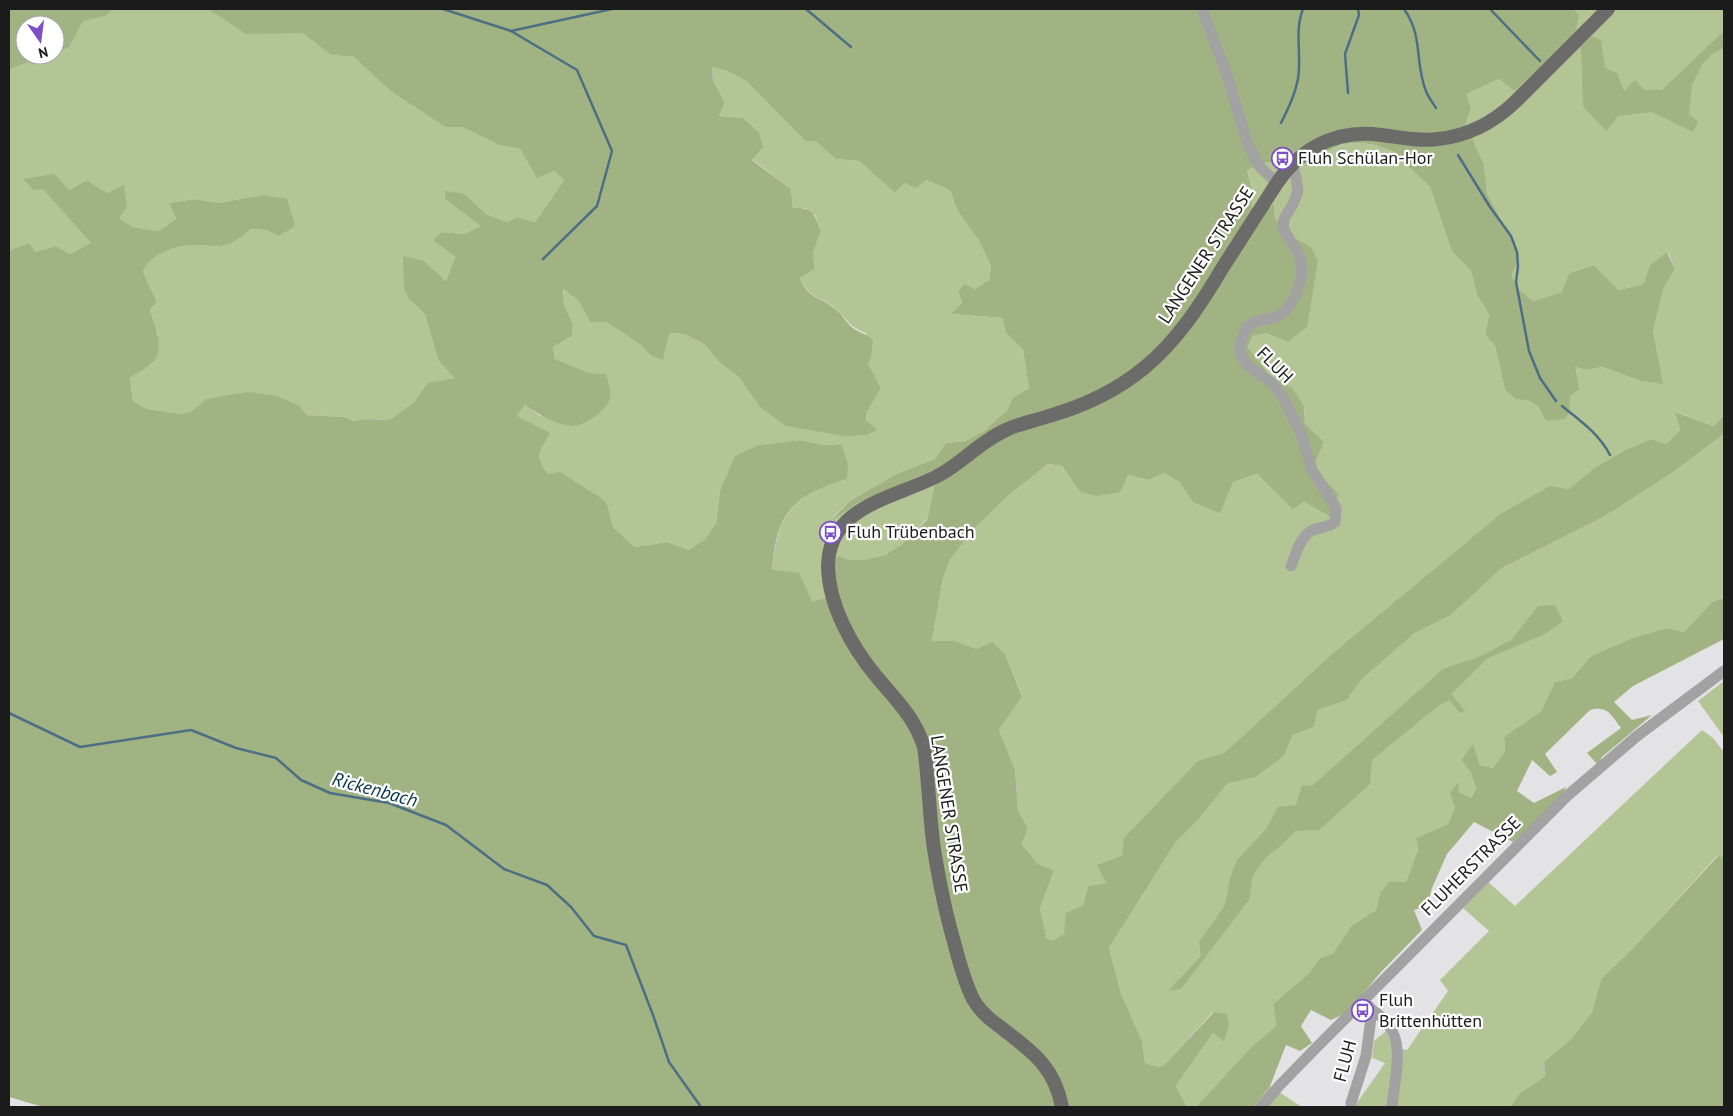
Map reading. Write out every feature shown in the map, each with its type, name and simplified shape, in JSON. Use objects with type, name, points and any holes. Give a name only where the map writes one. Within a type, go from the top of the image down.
[{"type":"main road","name":"LANGENER STRASSE","points":[[1062,1107],[1054,1080],[1045,1067],[1034,1053],[988,1018],[974,1000],[964,978],[949,926],[940,882],[934,848],[926,764],[921,740],[911,718],[865,662],[840,618],[831,588],[828,568],[829,553],[836,535],[844,523],[856,512],[875,502],[918,486],[943,473],[989,438],[1005,430],[1086,403],[1108,393],[1144,368],[1171,342],[1194,314],[1276,183],[1292,164],[1314,146],[1342,136],[1373,134],[1415,140],[1437,140],[1457,136],[1484,125],[1499,116],[1515,102],[1608,9]]},
{"type":"street","points":[[1202,9],[1227,75],[1248,145],[1260,167],[1276,183]]},
{"type":"street","name":"FLUH","points":[[1291,566],[1306,535],[1335,522],[1336,510],[1312,470],[1301,434],[1283,398],[1272,384],[1243,359],[1240,352],[1240,343],[1247,327],[1257,321],[1276,317],[1285,312],[1296,294],[1301,278],[1302,266],[1300,256],[1283,228],[1284,219],[1298,191],[1292,164]]},
{"type":"street","name":"FLUHERSTRASSE","points":[[1261,1107],[1363,1000],[1567,796],[1595,770],[1637,736],[1724,671]]},
{"type":"street","points":[[1363,1000],[1390,1024],[1395,1035],[1397,1050],[1396,1080],[1392,1107]]},
{"type":"street","name":"FLUH","points":[[1351,1103],[1366,1056],[1372,1010]]},
{"type":"green space","points":[[9,9],[308,9],[303,32],[331,55],[354,57],[390,91],[445,127],[462,127],[499,145],[520,149],[537,177],[554,171],[564,180],[535,222],[517,217],[507,222],[486,214],[465,194],[445,199],[482,226],[464,234],[441,232],[434,240],[455,257],[446,281],[424,261],[409,299],[425,314],[438,360],[454,378],[427,383],[415,401],[389,420],[363,419],[354,421],[344,417],[307,415],[299,405],[277,396],[206,399],[191,411],[182,414],[147,409],[133,401],[130,377],[152,364],[158,335],[150,310],[157,302],[143,272],[147,265],[158,255],[174,248],[190,245],[221,246],[234,242],[251,229],[267,230],[262,195],[219,203],[195,199],[169,203],[176,219],[158,231],[133,227],[119,218],[107,193],[87,180],[69,190],[24,179],[33,189],[43,188],[92,243],[70,254],[56,246],[35,252],[9,250]]},
{"type":"green space","points":[[9,9],[113,9],[105,16],[83,21],[69,47],[65,49],[65,15],[15,15],[15,65],[20,65],[9,69]]},
{"type":"green space","points":[[208,9],[1573,9],[1579,14],[1575,35],[1514,91],[1499,79],[1467,94],[1471,109],[1465,124],[1484,164],[1487,193],[1520,256],[1512,275],[1517,288],[1533,301],[1562,292],[1569,273],[1594,265],[1619,290],[1643,284],[1650,265],[1667,252],[1675,269],[1664,287],[1653,331],[1663,384],[1641,381],[1602,367],[1586,370],[1575,367],[1579,389],[1570,396],[1569,413],[1565,419],[1546,421],[1538,407],[1530,401],[1515,399],[1505,390],[1495,346],[1485,335],[1489,315],[1477,295],[1471,271],[1452,252],[1430,187],[1392,151],[1375,145],[1362,143],[1343,144],[1303,165],[1301,147],[1280,162],[1263,163],[1247,170],[1251,186],[1252,208],[1265,212],[1274,204],[1275,218],[1294,238],[1311,247],[1318,261],[1307,327],[1288,342],[1266,333],[1253,336],[1248,348],[1272,378],[1292,388],[1304,406],[1305,424],[1324,442],[1313,467],[1338,494],[1330,517],[1304,502],[1293,510],[1257,474],[1233,482],[1220,513],[1193,502],[1179,482],[1165,473],[1149,480],[1128,475],[1120,492],[1097,496],[1080,492],[1062,466],[1048,464],[1008,496],[973,530],[950,560],[943,578],[932,641],[955,641],[977,649],[992,642],[1005,654],[1022,696],[999,730],[1015,769],[1018,810],[1028,828],[1022,844],[1038,864],[1054,870],[1040,909],[1047,939],[1054,940],[1064,934],[1066,913],[1083,905],[1088,886],[1106,883],[1097,865],[1122,856],[1124,838],[1198,761],[1224,753],[1334,652],[1500,514],[1550,486],[1569,489],[1594,468],[1625,450],[1651,439],[1666,444],[1680,430],[1675,412],[1714,426],[1724,414],[1724,434],[1669,475],[1605,516],[1502,568],[1451,615],[1415,633],[1361,680],[1347,700],[1318,710],[1314,727],[1293,735],[1284,756],[1256,777],[1227,784],[1199,819],[1176,842],[1109,948],[1121,993],[1142,1041],[1145,1063],[1159,1067],[1164,1065],[1214,1012],[1227,1014],[1229,1025],[1224,1042],[1213,1033],[1176,1086],[1187,1107],[43,1107],[9,1097],[9,251],[29,243],[35,252],[56,246],[70,254],[91,243],[43,189],[33,190],[23,179],[54,174],[69,190],[87,180],[107,193],[124,185],[127,207],[119,218],[133,227],[158,231],[176,219],[169,203],[195,199],[219,203],[262,195],[287,199],[295,226],[279,236],[267,230],[251,229],[230,244],[221,246],[190,245],[174,248],[158,255],[147,265],[143,272],[157,302],[150,310],[157,331],[159,346],[155,360],[148,367],[130,378],[133,401],[147,409],[182,414],[191,411],[206,399],[248,392],[277,396],[299,405],[307,415],[344,417],[354,421],[363,419],[389,420],[415,401],[427,383],[454,378],[438,360],[425,314],[409,299],[404,288],[403,256],[424,261],[446,281],[455,257],[433,240],[441,232],[464,234],[481,226],[445,199],[445,191],[465,194],[486,214],[507,222],[517,217],[535,222],[564,180],[554,171],[537,178],[520,149],[499,145],[462,127],[445,127],[390,91],[354,57],[331,55],[303,33],[246,34]],"holes":[[[712,67],[727,71],[746,81],[805,141],[816,142],[836,159],[859,161],[895,193],[905,183],[916,188],[926,180],[950,190],[957,210],[979,241],[991,266],[989,280],[975,289],[964,284],[958,292],[962,302],[951,314],[1003,318],[1006,333],[1023,350],[1029,388],[1012,398],[1008,409],[984,431],[965,441],[946,443],[935,459],[898,473],[850,501],[829,522],[858,503],[934,470],[936,478],[927,520],[902,544],[885,555],[864,560],[849,560],[838,556],[831,565],[838,595],[812,601],[799,573],[772,570],[774,550],[783,520],[800,500],[847,479],[848,464],[841,444],[824,445],[800,440],[759,445],[735,456],[720,491],[716,523],[705,539],[689,550],[667,542],[635,547],[613,527],[607,503],[560,472],[548,474],[539,458],[541,449],[550,433],[517,416],[525,405],[553,421],[577,426],[593,418],[609,401],[610,391],[606,374],[590,373],[555,359],[553,347],[572,336],[573,324],[564,305],[563,289],[578,300],[590,322],[606,322],[641,345],[650,355],[663,360],[669,333],[684,334],[704,344],[720,363],[739,377],[759,406],[786,426],[844,436],[867,435],[877,430],[866,420],[867,412],[881,388],[868,363],[871,357],[873,340],[853,328],[837,310],[814,296],[803,285],[800,278],[815,269],[813,253],[821,231],[812,212],[793,208],[791,189],[752,160],[763,147],[759,133],[743,118],[719,116],[725,103],[713,80]]]},
{"type":"green space","points":[[1573,9],[1724,9],[1724,414],[1714,426],[1676,412],[1680,430],[1666,444],[1651,439],[1625,450],[1594,468],[1569,489],[1550,487],[1500,514],[1334,652],[1224,753],[1198,762],[1122,856],[1106,883],[1088,886],[1083,905],[1067,913],[1064,935],[1055,940],[1047,939],[1040,909],[1054,870],[1038,864],[1022,844],[1028,828],[1018,810],[1015,769],[999,730],[1022,695],[1005,654],[977,649],[955,641],[932,641],[943,578],[950,560],[973,530],[1008,496],[1048,464],[1062,466],[1080,492],[1128,475],[1149,480],[1165,473],[1179,482],[1193,502],[1233,482],[1257,474],[1293,510],[1304,502],[1330,517],[1313,467],[1323,442],[1305,424],[1304,406],[1272,378],[1248,349],[1253,336],[1266,333],[1288,342],[1294,238],[1275,218],[1274,205],[1265,212],[1252,208],[1251,186],[1247,170],[1263,163],[1280,162],[1301,147],[1303,165],[1321,154],[1344,144],[1362,143],[1375,145],[1392,151],[1430,187],[1452,252],[1471,271],[1477,295],[1489,315],[1485,335],[1495,346],[1505,390],[1515,399],[1530,401],[1538,407],[1546,421],[1570,396],[1574,367],[1586,370],[1602,367],[1641,381],[1662,383],[1653,331],[1664,287],[1675,269],[1668,252],[1650,265],[1643,284],[1619,290],[1594,265],[1569,273],[1563,292],[1533,301],[1517,288],[1512,275],[1520,256],[1487,193],[1484,164],[1464,124],[1471,109],[1467,94],[1499,79],[1514,91],[1579,14]]},
{"type":"green space","points":[[1724,31],[1724,48],[1713,53],[1702,65],[1692,85],[1689,114],[1698,122],[1693,132],[1652,112],[1618,116],[1606,131],[1583,106],[1581,46],[1592,36],[1601,40],[1605,68],[1617,73],[1624,91],[1635,80],[1644,90],[1662,90]]},
{"type":"green space","points":[[712,67],[727,71],[746,81],[805,141],[816,142],[836,159],[859,161],[895,193],[905,183],[926,180],[950,190],[957,210],[979,241],[991,266],[989,280],[975,289],[964,285],[958,292],[962,302],[951,314],[1004,318],[1006,333],[1023,350],[1029,388],[1012,398],[1008,409],[984,431],[965,441],[946,443],[935,459],[898,473],[850,501],[831,519],[858,503],[935,470],[936,478],[927,519],[902,544],[885,555],[865,560],[849,560],[838,595],[812,601],[772,570],[775,550],[784,520],[791,509],[813,493],[847,479],[841,444],[824,445],[800,440],[759,445],[720,491],[716,523],[705,539],[689,550],[667,542],[635,547],[613,527],[607,503],[548,474],[540,463],[539,455],[517,416],[525,405],[540,416],[606,374],[590,373],[555,359],[553,347],[572,336],[573,324],[564,305],[563,289],[578,300],[590,322],[606,322],[641,345],[650,355],[668,333],[684,334],[704,344],[720,363],[739,377],[759,406],[877,430],[866,421],[867,412],[881,388],[868,363],[866,333],[855,328],[830,304],[811,293],[803,285],[800,278],[815,269],[813,253],[821,231],[815,215],[805,208],[793,209],[791,189],[752,159],[743,118],[719,116],[725,103],[713,80]]},
{"type":"green space","points":[[1724,434],[1724,598],[1712,602],[1684,632],[1667,628],[1590,657],[1572,678],[1555,682],[1541,711],[1504,737],[1505,751],[1493,768],[1480,765],[1473,745],[1461,760],[1471,773],[1476,788],[1470,799],[1460,793],[1458,783],[1455,807],[1448,824],[1416,838],[1418,848],[1406,883],[1380,893],[1376,910],[1351,926],[1333,955],[1320,958],[1308,974],[1273,1004],[1276,1026],[1251,1047],[1196,1107],[1187,1107],[1176,1086],[1213,1033],[1224,1042],[1213,1012],[1164,1065],[1159,1067],[1145,1063],[1142,1041],[1121,993],[1109,948],[1176,842],[1199,819],[1227,784],[1256,777],[1284,756],[1293,735],[1314,727],[1318,710],[1347,700],[1361,680],[1415,633],[1451,615],[1502,568],[1605,516],[1669,475]]},
{"type":"green space","points":[[1724,598],[1724,639],[1633,686],[1614,702],[1632,720],[1652,715],[1602,757],[1598,765],[1587,753],[1621,728],[1612,715],[1601,709],[1590,710],[1545,754],[1557,772],[1550,776],[1532,760],[1517,791],[1534,803],[1566,787],[1562,797],[1513,842],[1474,822],[1447,854],[1432,888],[1427,906],[1414,910],[1422,930],[1382,971],[1346,1013],[1331,1020],[1311,1010],[1301,1026],[1312,1043],[1300,1051],[1286,1045],[1270,1086],[1254,1107],[1196,1107],[1251,1047],[1276,1026],[1273,1004],[1308,974],[1320,958],[1333,954],[1351,926],[1376,910],[1380,893],[1389,882],[1406,882],[1418,849],[1416,838],[1448,824],[1455,807],[1450,793],[1458,782],[1460,793],[1471,798],[1476,788],[1471,773],[1461,760],[1473,744],[1480,765],[1493,768],[1505,751],[1504,737],[1541,711],[1555,682],[1572,678],[1590,657],[1630,639],[1667,628],[1684,632],[1712,602]]},
{"type":"green space","points":[[1555,605],[1563,621],[1543,635],[1488,658],[1451,694],[1465,711],[1460,713],[1449,700],[1438,706],[1372,760],[1370,784],[1319,830],[1295,831],[1281,846],[1268,855],[1253,875],[1249,900],[1181,989],[1168,991],[1201,956],[1199,942],[1225,905],[1230,878],[1237,860],[1266,829],[1278,807],[1296,805],[1302,785],[1312,786],[1443,669],[1479,657],[1511,640],[1538,606]]},
{"type":"green space","points":[[1724,681],[1724,737],[1698,701]]},
{"type":"green space","points":[[1702,730],[1713,738],[1724,752],[1724,857],[1717,856],[1634,947],[1601,979],[1592,1012],[1571,1039],[1544,1062],[1545,1076],[1519,1094],[1510,1107],[1354,1107],[1385,1063],[1372,1058],[1374,1041],[1386,1031],[1393,1048],[1407,1050],[1448,991],[1440,980],[1489,931],[1463,908],[1488,882],[1515,906]]},
{"type":"green space","points":[[1718,856],[1724,857],[1724,1107],[1510,1107],[1519,1094],[1545,1076],[1544,1062],[1571,1039],[1592,1012],[1601,979],[1634,947]]},
{"type":"green space","points":[[1270,1086],[1302,1107],[1254,1107]]},
{"type":"waterway","points":[[443,9],[511,31],[577,70],[612,151],[597,206],[543,259]]},
{"type":"waterway","points":[[511,31],[612,9]]},
{"type":"waterway","points":[[806,9],[851,47]]},
{"type":"waterway","points":[[1281,123],[1289,107],[1298,79],[1299,26],[1303,9]]},
{"type":"waterway","points":[[1348,93],[1345,54],[1359,15],[1358,9]]},
{"type":"waterway","points":[[1404,9],[1410,19],[1417,40],[1422,80],[1436,108]]},
{"type":"waterway","points":[[1490,9],[1540,61]]},
{"type":"waterway","points":[[1458,155],[1490,207],[1511,236],[1517,252],[1516,282],[1529,351],[1540,378],[1556,401]]},
{"type":"waterway","points":[[1562,406],[1595,434],[1610,455]]},
{"type":"waterway","name":"Rickenbach","points":[[9,713],[80,747],[191,730],[236,748],[276,758],[301,780],[330,793],[389,803],[446,825],[504,869],[547,885],[571,907],[594,936],[626,945],[669,1062],[701,1107]]},
{"type":"place","name":"Fluh Schülan-Hor","points":[[1282,158]]},
{"type":"place","name":"Fluh Trübenbach","points":[[831,532]]},
{"type":"place","name":"Fluh Brittenhütten","points":[[1363,1010]]}]
